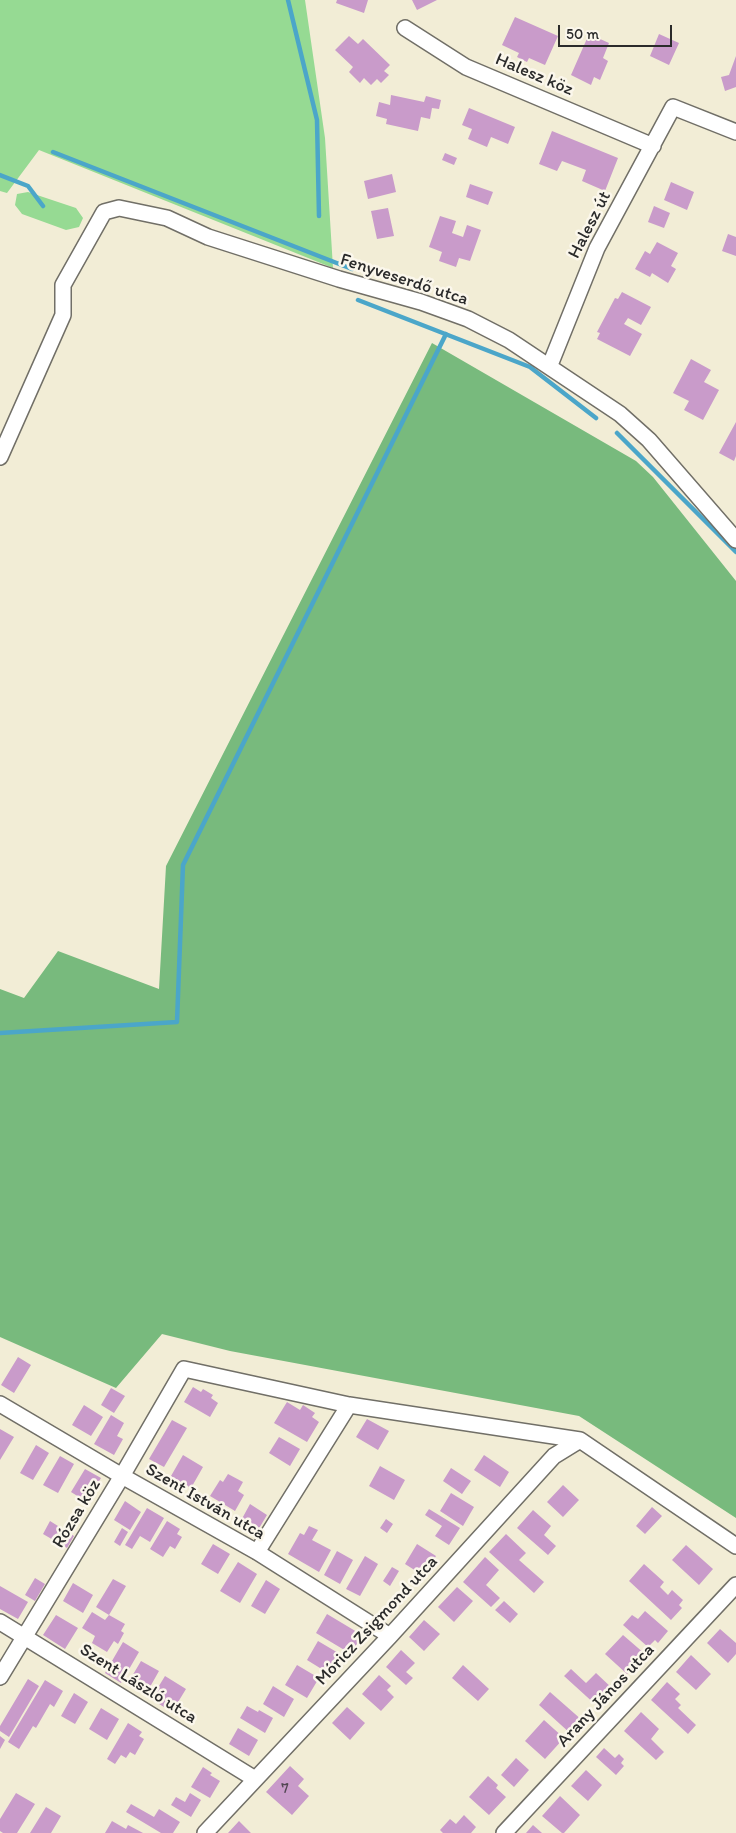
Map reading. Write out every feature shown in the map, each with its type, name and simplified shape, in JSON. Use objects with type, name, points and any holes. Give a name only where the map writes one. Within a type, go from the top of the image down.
[{"type":"street","name":"Halesz köz","points":[[405,28],[466,67],[653,146]]},
{"type":"street","name":"Halesz út","points":[[550,366],[597,248],[673,107],[736,132]]},
{"type":"street","name":"Fenyveserdő utca","points":[[0,456],[63,315],[63,285],[104,212],[119,208],[167,218],[208,237],[338,279],[429,305],[468,319],[509,340],[620,414],[649,440],[736,540]]},
{"type":"street","name":"Rózsa köz","points":[[0,1677],[122,1476],[184,1369],[349,1405]]},
{"type":"street","name":"Szent István utca","points":[[0,1404],[256,1552],[390,1636]]},
{"type":"street","points":[[256,1552],[349,1405],[580,1440],[736,1546]]},
{"type":"street","name":"Móricz Zsigmond utca","points":[[205,1833],[390,1636],[554,1456],[580,1440]]},
{"type":"street","name":"Arany János utca","points":[[504,1833],[736,1585]]},
{"type":"street","name":"Szent László utca","points":[[0,1622],[255,1778]]},
{"type":"green space","points":[[0,0],[305,0],[325,138],[333,268],[39,150],[7,193],[0,191]]},
{"type":"green space","points":[[28,192],[76,208],[83,218],[79,227],[66,230],[22,214],[15,205],[17,194]]},
{"type":"green space","points":[[432,343],[636,461],[653,477],[736,581],[736,1518],[579,1416],[230,1351],[162,1334],[116,1388],[0,1337],[0,989],[24,998],[58,951],[159,989],[166,866]]},
{"type":"building","points":[[337,0],[368,0],[364,13],[336,3]]},
{"type":"building","points":[[412,0],[437,0],[417,10]]},
{"type":"building","points":[[515,17],[558,36],[545,65],[529,58],[527,62],[517,57],[519,53],[502,45]]},
{"type":"building","points":[[589,34],[609,43],[603,58],[608,61],[600,80],[594,77],[591,85],[571,75]]},
{"type":"building","points":[[659,34],[679,43],[669,65],[650,56]]},
{"type":"building","points":[[349,36],[358,44],[363,39],[390,65],[384,71],[389,75],[381,83],[377,79],[371,85],[364,78],[360,83],[349,72],[353,67],[335,50]]},
{"type":"building","points":[[736,56],[736,87],[725,91],[721,77],[729,75]]},
{"type":"building","points":[[391,95],[424,102],[426,96],[441,100],[439,109],[432,108],[430,119],[421,117],[418,131],[386,124],[387,119],[376,116],[379,102],[390,105]]},
{"type":"building","points":[[469,108],[515,127],[508,144],[491,137],[487,147],[468,139],[472,129],[462,125]]},
{"type":"building","points":[[552,131],[618,158],[605,191],[582,181],[586,170],[562,161],[557,171],[539,164]]},
{"type":"building","points":[[445,153],[457,158],[454,165],[442,160]]},
{"type":"building","points":[[392,174],[396,192],[368,199],[364,181]]},
{"type":"building","points":[[671,182],[694,192],[687,210],[664,200]]},
{"type":"building","points":[[470,184],[493,192],[488,205],[466,197]]},
{"type":"building","points":[[654,206],[670,213],[664,228],[648,222]]},
{"type":"building","points":[[388,208],[394,236],[377,239],[371,211]]},
{"type":"building","points":[[440,216],[456,221],[452,233],[463,237],[467,225],[481,230],[470,261],[459,258],[456,267],[439,261],[442,252],[429,247]]},
{"type":"building","points":[[728,234],[736,237],[736,256],[722,251]]},
{"type":"building","points":[[657,242],[678,253],[671,266],[676,269],[668,283],[652,273],[650,277],[635,269],[645,251],[650,254]]},
{"type":"building","points":[[622,292],[651,307],[641,325],[628,318],[624,324],[642,334],[630,356],[597,339],[600,333],[597,332],[615,298],[618,299]]},
{"type":"building","points":[[691,359],[711,370],[704,382],[719,390],[703,420],[684,410],[689,401],[673,393]]},
{"type":"building","points":[[736,422],[736,456],[734,461],[719,453]]},
{"type":"building","points":[[18,1357],[31,1365],[14,1393],[1,1385]]},
{"type":"building","points":[[193,1387],[201,1392],[203,1389],[213,1395],[211,1398],[218,1403],[210,1417],[184,1402]]},
{"type":"building","points":[[111,1388],[125,1396],[114,1413],[101,1405]]},
{"type":"building","points":[[287,1402],[300,1410],[303,1405],[315,1413],[312,1417],[319,1422],[307,1442],[274,1423]]},
{"type":"building","points":[[84,1405],[103,1417],[91,1436],[72,1425]]},
{"type":"building","points":[[111,1415],[124,1423],[117,1436],[123,1439],[114,1455],[94,1444]]},
{"type":"building","points":[[367,1419],[389,1431],[378,1450],[356,1437]]},
{"type":"building","points":[[172,1420],[187,1428],[164,1467],[149,1459]]},
{"type":"building","points":[[0,1429],[14,1437],[0,1460]]},
{"type":"building","points":[[279,1437],[300,1449],[290,1466],[269,1453]]},
{"type":"building","points":[[36,1445],[49,1453],[33,1480],[20,1473]]},
{"type":"building","points":[[183,1455],[203,1467],[191,1488],[171,1476]]},
{"type":"building","points":[[484,1455],[509,1472],[500,1487],[474,1470]]},
{"type":"building","points":[[60,1456],[74,1464],[58,1493],[43,1485]]},
{"type":"building","points":[[380,1466],[405,1480],[394,1500],[369,1486]]},
{"type":"building","points":[[451,1468],[471,1481],[462,1494],[443,1481]]},
{"type":"building","points":[[85,1469],[101,1478],[87,1502],[71,1492]]},
{"type":"building","points":[[228,1474],[243,1482],[238,1491],[244,1495],[235,1511],[210,1496],[220,1480],[223,1482]]},
{"type":"building","points":[[563,1485],[579,1500],[563,1517],[547,1502]]},
{"type":"building","points":[[451,1493],[474,1507],[463,1526],[440,1511]]},
{"type":"building","points":[[125,1501],[141,1512],[130,1530],[114,1520]]},
{"type":"building","points":[[250,1504],[267,1515],[255,1535],[238,1526]]},
{"type":"building","points":[[652,1507],[662,1516],[645,1534],[636,1526]]},
{"type":"building","points":[[147,1508],[164,1518],[150,1542],[140,1536],[132,1549],[125,1545]]},
{"type":"building","points":[[429,1509],[460,1528],[449,1545],[435,1536],[442,1526],[425,1515]]},
{"type":"building","points":[[533,1510],[551,1526],[544,1535],[556,1546],[548,1555],[517,1528]]},
{"type":"building","points":[[386,1519],[393,1524],[387,1533],[380,1528]]},
{"type":"building","points":[[50,1521],[74,1536],[67,1548],[43,1534]]},
{"type":"building","points":[[167,1521],[180,1529],[177,1534],[182,1537],[175,1549],[170,1546],[163,1557],[150,1549]]},
{"type":"building","points":[[309,1526],[318,1530],[312,1540],[331,1550],[319,1572],[288,1554],[300,1533],[304,1535]]},
{"type":"building","points":[[122,1528],[128,1532],[120,1546],[114,1542]]},
{"type":"building","points":[[506,1534],[526,1553],[519,1560],[544,1582],[534,1593],[489,1552]]},
{"type":"building","points":[[213,1544],[230,1554],[218,1574],[201,1564]]},
{"type":"building","points":[[417,1544],[436,1556],[424,1576],[405,1564]]},
{"type":"building","points":[[686,1545],[713,1569],[699,1585],[672,1560]]},
{"type":"building","points":[[337,1551],[353,1560],[340,1584],[324,1575]]},
{"type":"building","points":[[365,1556],[378,1564],[360,1596],[346,1589]]},
{"type":"building","points":[[485,1557],[499,1570],[486,1585],[500,1598],[491,1607],[463,1582]]},
{"type":"building","points":[[238,1562],[257,1574],[240,1603],[220,1591]]},
{"type":"building","points":[[644,1564],[664,1582],[660,1587],[668,1595],[672,1590],[683,1600],[679,1605],[682,1608],[671,1620],[629,1581]]},
{"type":"building","points":[[392,1567],[399,1571],[390,1586],[383,1581]]},
{"type":"building","points":[[35,1578],[45,1584],[35,1601],[25,1595]]},
{"type":"building","points":[[113,1579],[126,1586],[109,1615],[96,1607]]},
{"type":"building","points":[[266,1580],[280,1589],[265,1614],[251,1606]]},
{"type":"building","points":[[73,1583],[93,1595],[83,1613],[63,1601]]},
{"type":"building","points":[[0,1586],[28,1602],[18,1619],[0,1609]]},
{"type":"building","points":[[457,1587],[473,1601],[454,1622],[438,1607]]},
{"type":"building","points":[[504,1601],[518,1614],[510,1623],[495,1610]]},
{"type":"building","points":[[645,1611],[668,1631],[658,1643],[655,1640],[648,1647],[623,1625],[632,1615],[638,1619]]},
{"type":"building","points":[[92,1612],[105,1620],[109,1615],[125,1624],[121,1631],[124,1633],[118,1644],[114,1641],[107,1652],[92,1643],[95,1636],[82,1628]]},
{"type":"building","points":[[327,1614],[362,1635],[351,1654],[316,1633]]},
{"type":"building","points":[[56,1615],[78,1628],[65,1649],[43,1635]]},
{"type":"building","points":[[424,1620],[440,1634],[424,1651],[409,1637]]},
{"type":"building","points":[[720,1629],[736,1643],[736,1654],[728,1663],[707,1643]]},
{"type":"building","points":[[623,1635],[645,1654],[627,1674],[605,1654]]},
{"type":"building","points":[[318,1641],[340,1654],[328,1673],[307,1660]]},
{"type":"building","points":[[123,1642],[139,1652],[121,1683],[105,1673]]},
{"type":"building","points":[[401,1650],[415,1663],[406,1672],[413,1678],[406,1685],[386,1667]]},
{"type":"building","points":[[691,1655],[711,1674],[696,1690],[676,1672]]},
{"type":"building","points":[[141,1661],[159,1671],[146,1694],[128,1683]]},
{"type":"building","points":[[297,1665],[319,1678],[307,1698],[285,1685]]},
{"type":"building","points":[[463,1665],[489,1689],[478,1701],[452,1678]]},
{"type":"building","points":[[571,1669],[586,1683],[596,1673],[613,1689],[597,1706],[564,1676]]},
{"type":"building","points":[[379,1675],[391,1686],[387,1690],[394,1697],[381,1711],[362,1694]]},
{"type":"building","points":[[165,1676],[186,1689],[172,1712],[151,1699]]},
{"type":"building","points":[[28,1679],[39,1686],[9,1737],[0,1731],[0,1726]]},
{"type":"building","points":[[45,1680],[63,1691],[54,1707],[50,1704],[36,1728],[33,1726],[19,1749],[8,1742]]},
{"type":"building","points":[[667,1682],[680,1694],[675,1699],[681,1705],[678,1708],[696,1725],[688,1734],[651,1700]]},
{"type":"building","points":[[273,1686],[294,1699],[284,1717],[263,1704]]},
{"type":"building","points":[[550,1692],[583,1721],[571,1734],[539,1705]]},
{"type":"building","points":[[74,1693],[88,1702],[75,1724],[61,1716]]},
{"type":"building","points":[[247,1706],[273,1718],[265,1733],[240,1718]]},
{"type":"building","points":[[347,1707],[365,1723],[350,1740],[332,1723]]},
{"type":"building","points":[[101,1708],[119,1719],[107,1740],[89,1729]]},
{"type":"building","points":[[641,1712],[659,1729],[651,1739],[664,1752],[656,1760],[624,1731]]},
{"type":"building","points":[[544,1720],[564,1738],[545,1759],[525,1741]]},
{"type":"building","points":[[128,1723],[142,1732],[139,1736],[144,1739],[135,1755],[130,1752],[126,1758],[121,1755],[115,1764],[107,1759]]},
{"type":"building","points":[[238,1728],[258,1740],[249,1756],[229,1744]]},
{"type":"building","points":[[0,1736],[5,1740],[0,1749]]},
{"type":"building","points":[[604,1748],[615,1758],[619,1754],[624,1759],[621,1763],[624,1766],[616,1775],[596,1757]]},
{"type":"building","points":[[516,1758],[529,1770],[514,1787],[501,1775]]},
{"type":"building","points":[[290,1766],[304,1779],[298,1786],[309,1796],[292,1815],[266,1792]]},
{"type":"building","points":[[203,1767],[212,1773],[210,1775],[220,1781],[210,1798],[191,1787]]},
{"type":"building","points":[[586,1770],[602,1785],[588,1801],[571,1786]]},
{"type":"building","points":[[488,1776],[498,1785],[496,1788],[506,1797],[489,1815],[469,1797]]},
{"type":"building","points":[[16,1793],[35,1804],[17,1833],[3,1833],[0,1831],[0,1819]]},
{"type":"building","points":[[190,1793],[201,1800],[191,1817],[171,1805],[176,1797],[185,1802]]},
{"type":"building","points":[[560,1796],[580,1815],[564,1833],[542,1816]]},
{"type":"building","points":[[131,1804],[154,1817],[159,1809],[180,1822],[173,1833],[161,1833],[126,1812]]},
{"type":"building","points":[[46,1807],[61,1816],[51,1833],[30,1833]]},
{"type":"building","points":[[464,1815],[476,1827],[471,1833],[443,1833],[440,1830],[450,1819],[456,1824]]},
{"type":"building","points":[[112,1821],[126,1829],[128,1825],[143,1833],[105,1833]]},
{"type":"building","points":[[239,1821],[251,1833],[228,1833]]},
{"type":"building","points":[[533,1825],[542,1833],[526,1833]]},
{"type":"waterway","points":[[288,0],[317,120],[319,216]]},
{"type":"waterway","points":[[53,152],[352,269]]},
{"type":"waterway","points":[[0,175],[28,186],[43,206]]},
{"type":"waterway","points":[[358,300],[530,367],[596,418]]},
{"type":"waterway","points":[[0,1033],[177,1022],[183,865],[446,334]]},
{"type":"waterway","points":[[617,433],[736,552]]}]
